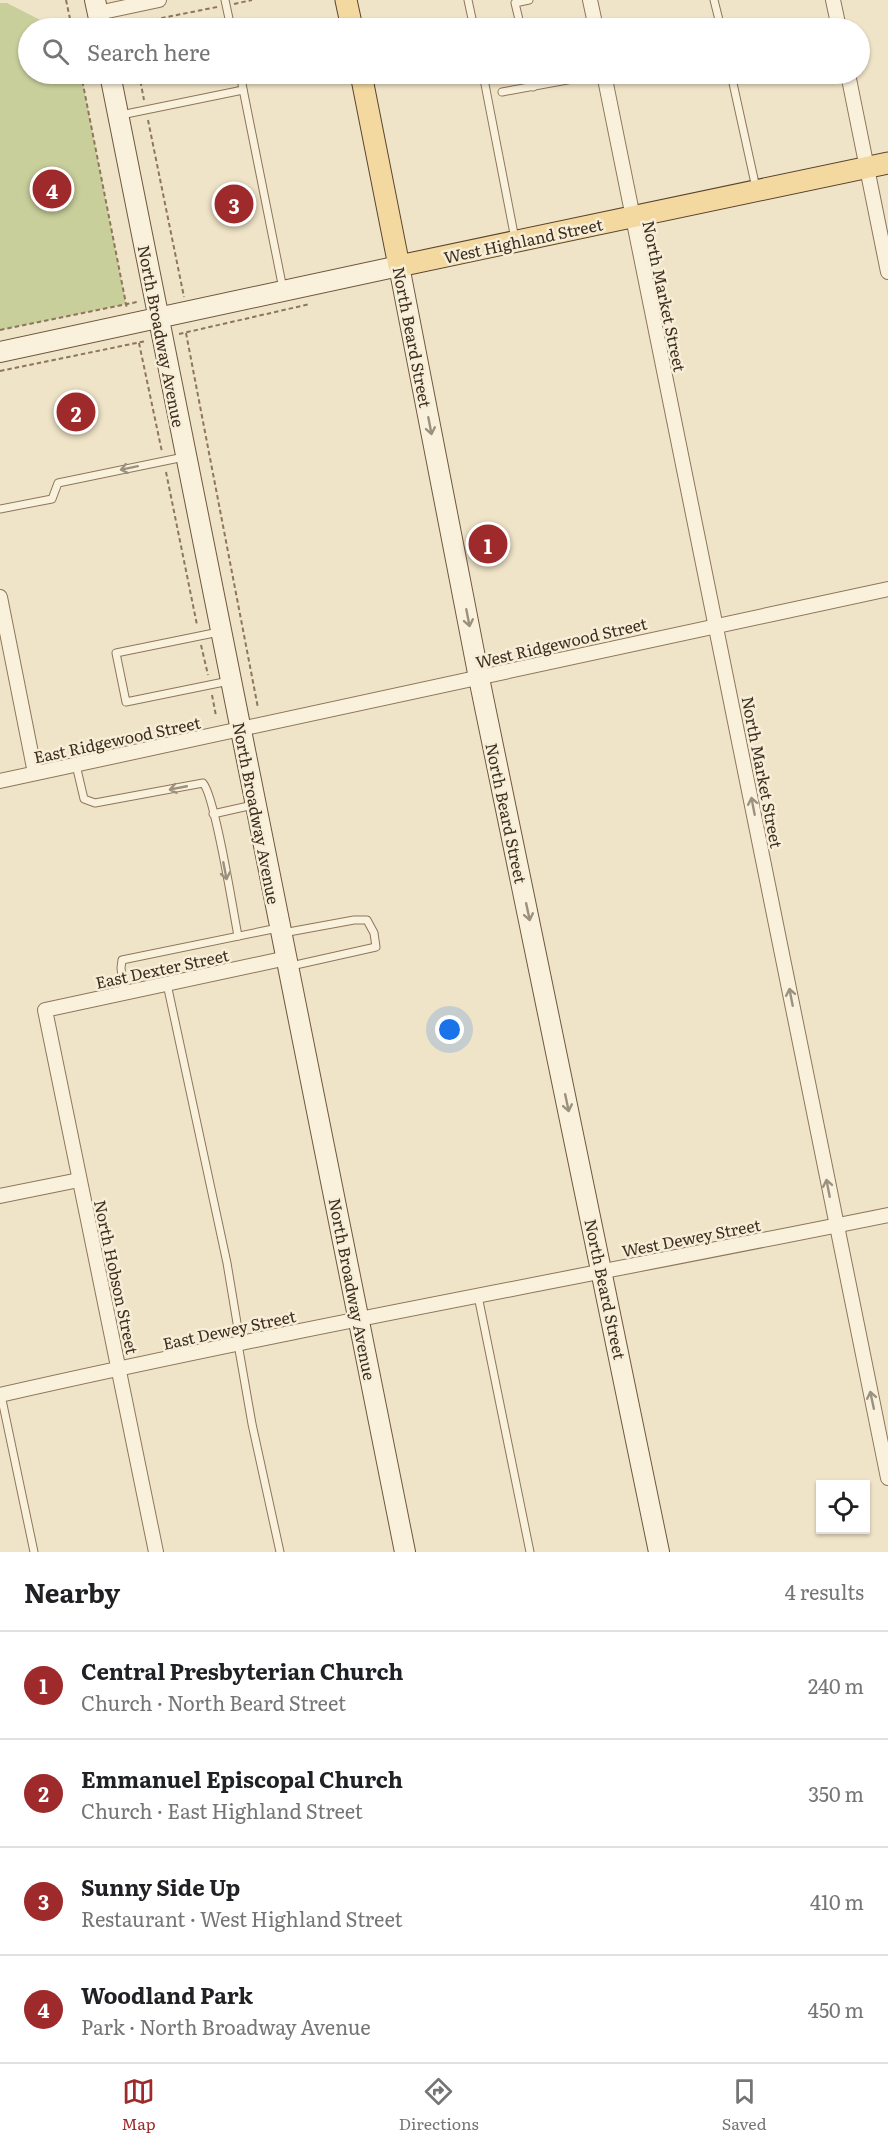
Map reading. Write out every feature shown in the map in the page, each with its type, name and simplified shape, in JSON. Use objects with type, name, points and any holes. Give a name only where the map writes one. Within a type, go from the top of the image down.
[{"type":"main road","points":[[346,0],[350,18]]},
{"type":"main road","name":"North Beard Street","points":[[363,84],[399,266]]},
{"type":"main road","name":"West Highland Street","points":[[399,266],[888,163]]},
{"type":"street","points":[[98,14],[159,0]]},
{"type":"street","points":[[590,0],[594,18]]},
{"type":"street","points":[[833,0],[837,18]]},
{"type":"street","name":"North Broadway Avenue","points":[[112,84],[405,1552]]},
{"type":"street","name":"North Market Street","points":[[604,84],[717,624],[888,1478]]},
{"type":"street","points":[[850,84],[888,272]]},
{"type":"street","name":"West Highland Street","points":[[0,352],[131,323],[157,309],[186,312],[399,266]]},
{"type":"street","name":"North Beard Street","points":[[399,266],[479,678],[659,1552]]},
{"type":"street","name":"West Ridgewood Street","points":[[241,729],[717,624],[888,589]]},
{"type":"street","points":[[0,597],[35,773]]},
{"type":"street","name":"East Ridgewood Street","points":[[0,781],[241,729]]},
{"type":"street","name":"East Dexter Street","points":[[45,1010],[166,984],[287,962]]},
{"type":"street","name":"North Hobson Street","points":[[45,1010],[156,1552]]},
{"type":"street","points":[[0,1196],[79,1180]]},
{"type":"street","name":"West Dewey Street","points":[[359,1319],[888,1215]]},
{"type":"street","name":"East Dewey Street","points":[[1,1395],[359,1319]]},
{"type":"lane","points":[[468,0],[472,18]]},
{"type":"lane","points":[[519,18],[515,3],[529,0]]},
{"type":"lane","points":[[714,0],[718,18]]},
{"type":"lane","points":[[226,3],[229,18]]},
{"type":"lane","points":[[242,84],[284,291]]},
{"type":"lane","points":[[485,84],[515,241]]},
{"type":"lane","points":[[502,92],[549,84]]},
{"type":"lane","points":[[733,84],[756,191]]},
{"type":"lane","points":[[118,116],[243,90]]},
{"type":"lane","points":[[0,509],[52,499],[58,483],[187,457]]},
{"type":"lane","points":[[221,632],[116,653],[126,702],[231,680]]},
{"type":"lane","points":[[76,765],[84,799],[95,803],[203,783],[207,787],[238,936]]},
{"type":"lane","points":[[213,814],[256,805]]},
{"type":"lane","points":[[124,993],[122,960],[238,936],[354,920],[367,920],[374,933],[376,947],[287,962]]},
{"type":"lane","points":[[166,984],[227,1263],[252,1424],[280,1552]]},
{"type":"lane","points":[[478,1296],[530,1552]]},
{"type":"lane","points":[[1,1395],[34,1552]]},
{"type":"path","points":[[66,0],[70,18]]},
{"type":"path","points":[[156,18],[226,3],[252,0]]},
{"type":"path","points":[[83,84],[131,323]]},
{"type":"path","points":[[141,84],[184,293],[186,333],[258,708]]},
{"type":"path","points":[[0,330],[126,304],[157,309]]},
{"type":"path","points":[[0,371],[163,338]]},
{"type":"path","points":[[139,342],[216,717]]},
{"type":"green space","points":[[0,3],[7,3],[36,18],[18,18],[18,84],[83,84],[126,304],[0,330]]},
{"type":"place","name":"Woodland Park","points":[[52,189]]},
{"type":"place","name":"Sunny Side Up","points":[[234,204]]},
{"type":"place","name":"Emmanuel Episcopal Church","points":[[76,412]]},
{"type":"place","name":"Central Presbyterian Church","points":[[488,544]]}]
